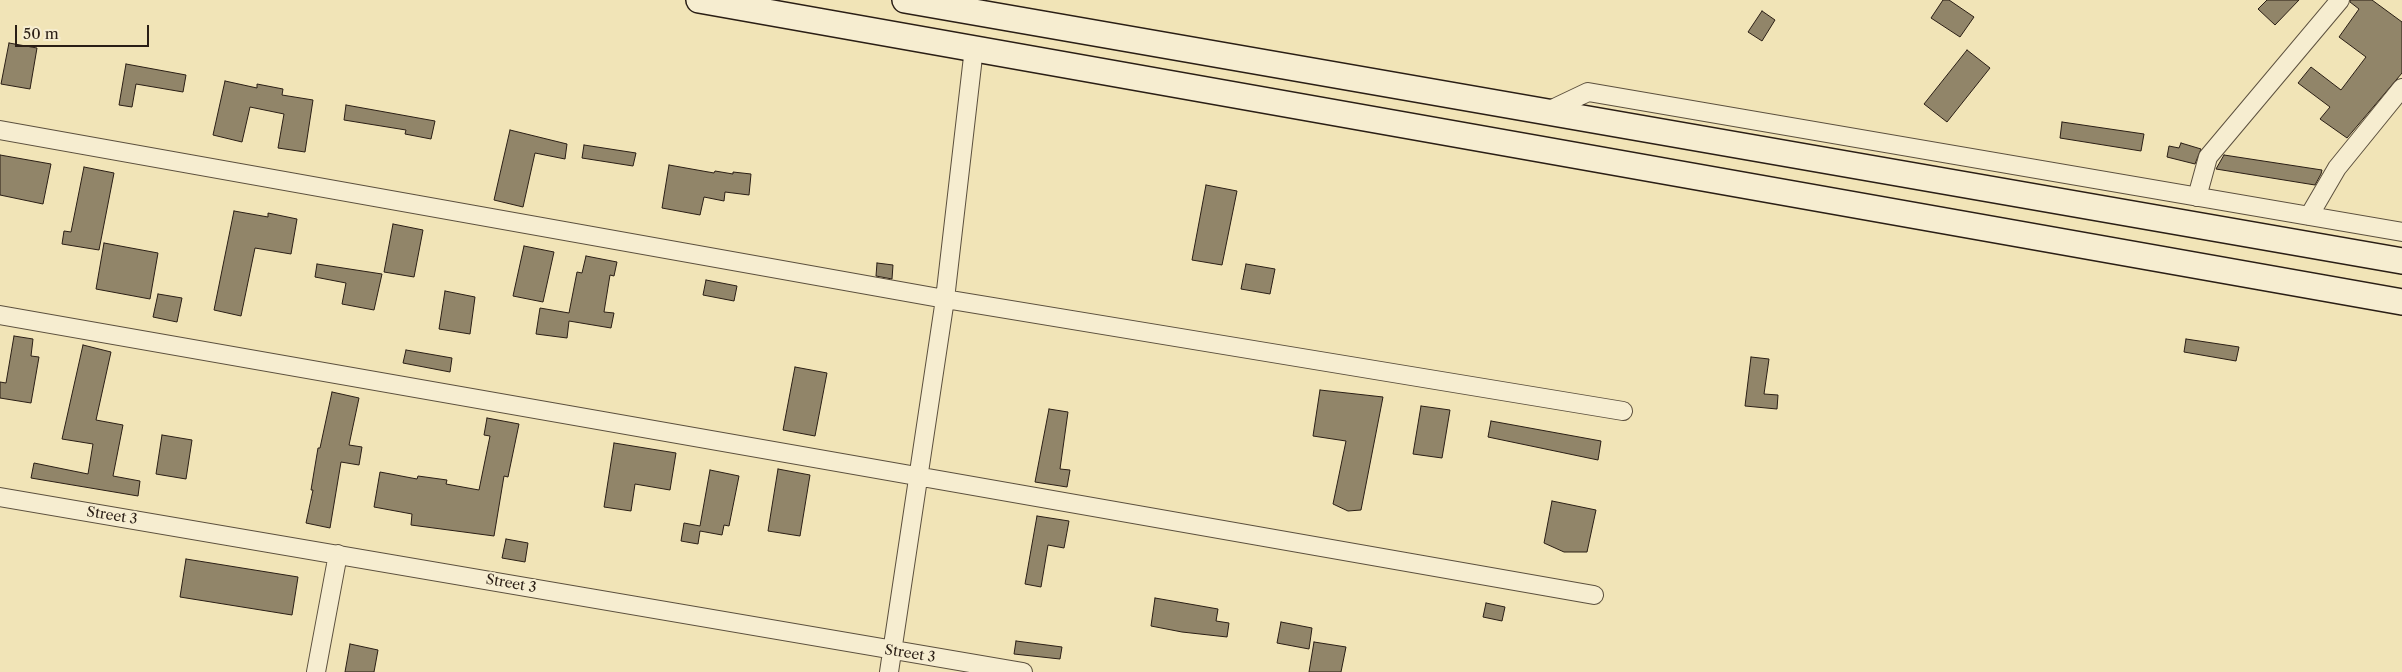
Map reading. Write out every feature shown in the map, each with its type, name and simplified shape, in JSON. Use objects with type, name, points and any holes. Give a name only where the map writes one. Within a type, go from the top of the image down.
[{"type":"main road","points":[[699,0],[2402,302]]},
{"type":"main road","points":[[904,0],[2402,261]]},
{"type":"main road","points":[[1594,160],[1601,121]]},
{"type":"street","points":[[2197,196],[2208,157],[2340,0]]},
{"type":"street","points":[[889,672],[945,299],[974,48]]},
{"type":"street","points":[[2309,216],[2337,168],[2402,88]]},
{"type":"street","points":[[1548,111],[1588,92],[2402,232]]},
{"type":"street","points":[[0,130],[945,299],[1623,411]]},
{"type":"street","points":[[0,315],[918,478],[1594,595]]},
{"type":"street","name":"Street 3","points":[[0,497],[1022,672]]},
{"type":"street","points":[[316,672],[338,554]]},
{"type":"building","points":[[1943,0],[1949,0],[1974,17],[1960,37],[1931,18]]},
{"type":"building","points":[[2267,0],[2299,0],[2275,25],[2258,9]]},
{"type":"building","points":[[2350,0],[2372,0],[2402,22],[2402,73],[2347,138],[2320,119],[2330,107],[2298,83],[2311,67],[2341,90],[2366,57],[2339,37],[2359,9]]},
{"type":"building","points":[[1762,11],[1775,20],[1762,41],[1748,32]]},
{"type":"building","points":[[9,43],[37,48],[30,89],[1,84]]},
{"type":"building","points":[[1967,50],[1990,68],[1947,122],[1924,104]]},
{"type":"building","points":[[126,64],[186,75],[183,92],[136,84],[132,107],[119,105]]},
{"type":"building","points":[[225,81],[257,88],[257,84],[283,89],[282,95],[313,100],[305,152],[278,148],[284,114],[250,107],[242,142],[213,135]]},
{"type":"building","points":[[346,105],[435,121],[431,139],[405,134],[406,130],[344,120]]},
{"type":"building","points":[[2062,122],[2144,134],[2141,151],[2060,138]]},
{"type":"building","points":[[510,130],[567,144],[565,159],[535,153],[523,207],[494,200]]},
{"type":"building","points":[[2181,143],[2201,149],[2195,164],[2167,157],[2169,146],[2179,148]]},
{"type":"building","points":[[584,145],[636,153],[633,166],[582,158]]},
{"type":"building","points":[[0,155],[51,164],[43,204],[0,195]]},
{"type":"building","points":[[2224,155],[2322,170],[2315,185],[2216,169]]},
{"type":"building","points":[[669,165],[714,173],[715,171],[751,174],[749,195],[725,192],[724,201],[704,197],[700,215],[662,208]]},
{"type":"building","points":[[84,167],[114,173],[99,250],[62,244],[64,231],[71,232]]},
{"type":"building","points":[[1206,185],[1237,191],[1222,265],[1192,260]]},
{"type":"building","points":[[234,211],[268,217],[268,213],[297,219],[291,254],[255,248],[241,316],[214,310]]},
{"type":"building","points":[[393,224],[423,230],[414,277],[384,272]]},
{"type":"building","points":[[104,243],[158,253],[150,299],[96,289]]},
{"type":"building","points":[[524,246],[554,252],[543,302],[513,296]]},
{"type":"building","points":[[586,256],[617,262],[614,276],[610,275],[604,312],[614,313],[611,328],[569,321],[567,338],[536,334],[540,308],[569,313],[577,272],[582,273]]},
{"type":"building","points":[[877,263],[893,265],[892,279],[876,276]]},
{"type":"building","points":[[317,264],[382,274],[374,310],[342,304],[346,283],[315,277]]},
{"type":"building","points":[[1246,264],[1275,269],[1270,294],[1241,289]]},
{"type":"building","points":[[706,280],[737,286],[734,301],[703,295]]},
{"type":"building","points":[[445,291],[475,297],[470,334],[439,329]]},
{"type":"building","points":[[158,294],[182,298],[177,322],[153,317]]},
{"type":"building","points":[[14,336],[33,339],[31,356],[39,357],[31,403],[0,398],[0,382],[6,383]]},
{"type":"building","points":[[2186,339],[2239,347],[2236,361],[2184,352]]},
{"type":"building","points":[[83,345],[111,352],[96,420],[123,425],[113,476],[140,481],[138,496],[31,478],[34,463],[88,474],[93,444],[62,439]]},
{"type":"building","points":[[406,350],[452,358],[450,372],[403,363]]},
{"type":"building","points":[[1751,357],[1769,359],[1764,394],[1778,395],[1777,409],[1745,406]]},
{"type":"building","points":[[795,367],[827,373],[815,436],[783,430]]},
{"type":"building","points":[[1320,390],[1383,397],[1361,510],[1348,511],[1333,504],[1346,441],[1313,436]]},
{"type":"building","points":[[332,392],[359,398],[349,445],[362,447],[359,465],[341,462],[330,528],[306,523],[313,490],[311,490],[318,448],[320,448]]},
{"type":"building","points":[[1421,406],[1450,410],[1442,458],[1413,454]]},
{"type":"building","points":[[1049,409],[1068,412],[1060,469],[1070,470],[1067,487],[1035,482]]},
{"type":"building","points":[[487,418],[519,424],[508,477],[504,476],[494,536],[411,525],[412,514],[374,507],[380,472],[417,479],[418,476],[447,480],[446,484],[479,490],[490,436],[484,435]]},
{"type":"building","points":[[1491,421],[1601,441],[1598,460],[1488,437]]},
{"type":"building","points":[[162,435],[192,440],[186,479],[156,474]]},
{"type":"building","points":[[614,443],[676,453],[670,490],[635,484],[631,511],[604,507]]},
{"type":"building","points":[[778,469],[810,475],[800,536],[768,531]]},
{"type":"building","points":[[710,470],[739,476],[729,526],[724,525],[722,535],[700,531],[698,544],[681,541],[684,523],[700,526]]},
{"type":"building","points":[[1552,501],[1596,510],[1587,552],[1564,552],[1544,543]]},
{"type":"building","points":[[1037,516],[1069,521],[1064,548],[1048,545],[1041,587],[1025,584]]},
{"type":"building","points":[[506,539],[528,543],[525,562],[502,558]]},
{"type":"building","points":[[186,559],[298,577],[292,615],[180,597]]},
{"type":"building","points":[[1155,598],[1218,609],[1216,621],[1229,623],[1227,637],[1151,626]]},
{"type":"building","points":[[1486,603],[1505,607],[1502,621],[1483,617]]},
{"type":"building","points":[[1281,622],[1312,628],[1309,649],[1277,643]]},
{"type":"building","points":[[1016,641],[1062,647],[1060,659],[1014,654]]},
{"type":"building","points":[[1314,642],[1346,647],[1341,672],[1309,672]]},
{"type":"building","points":[[350,644],[378,650],[374,672],[345,672]]}]
